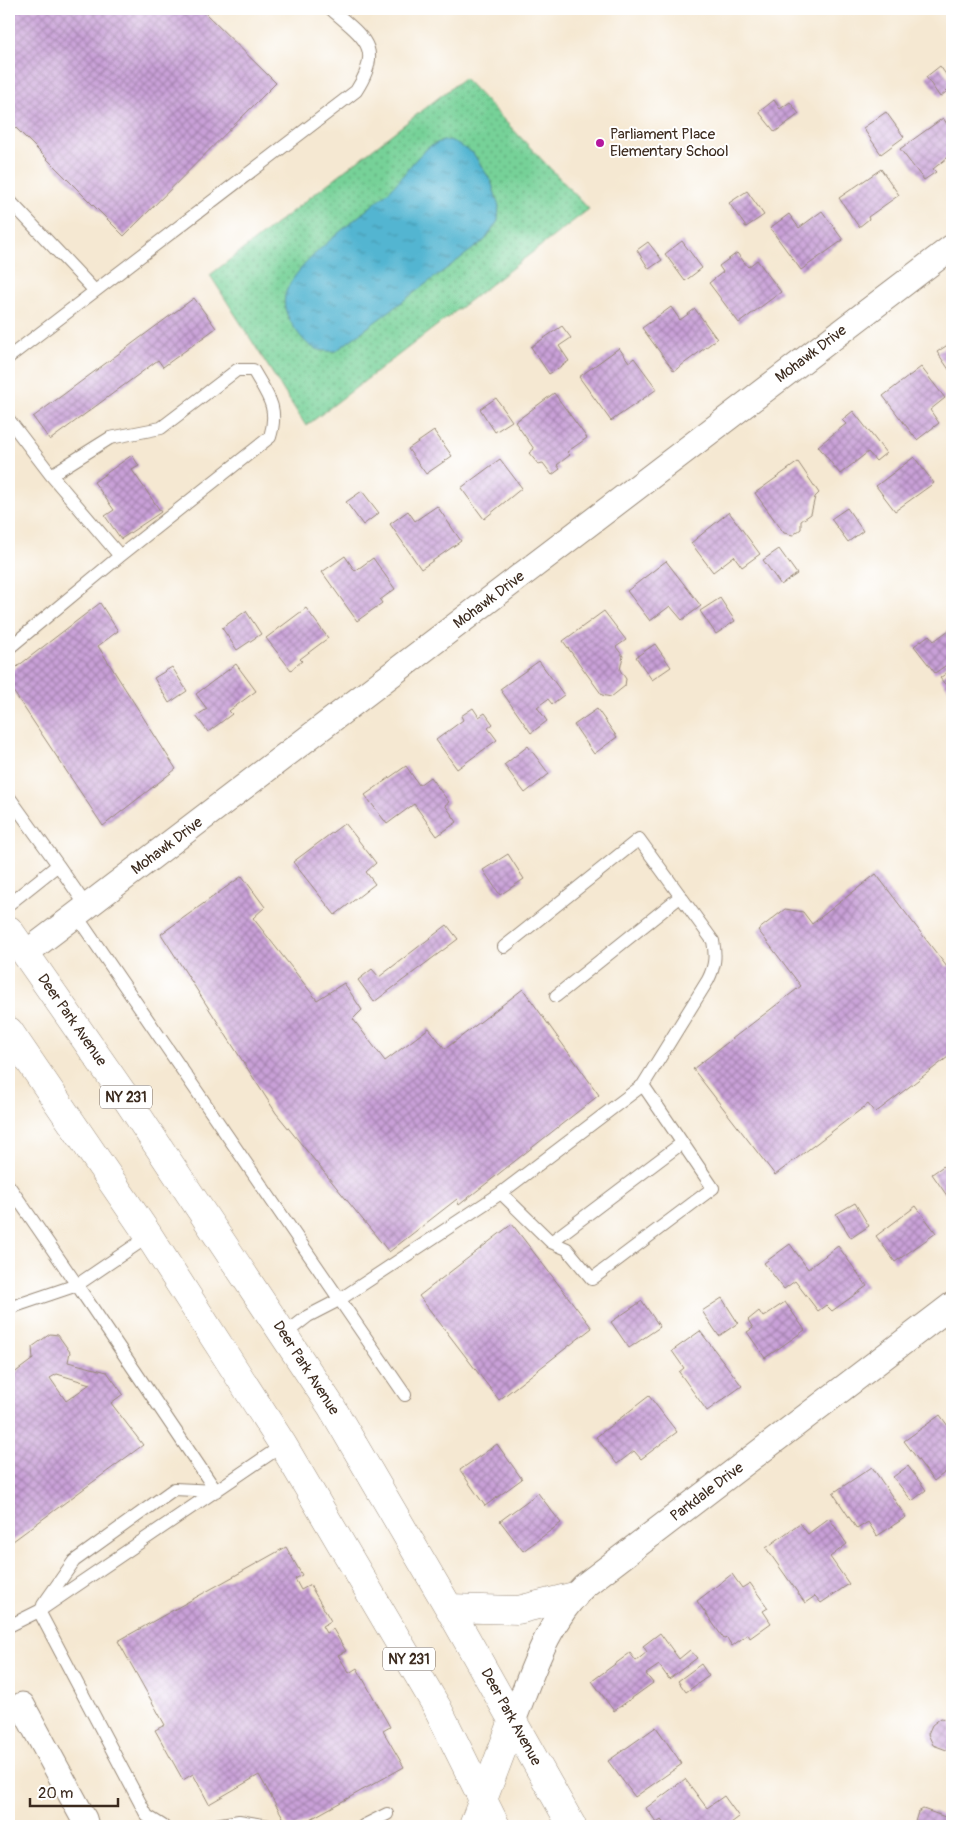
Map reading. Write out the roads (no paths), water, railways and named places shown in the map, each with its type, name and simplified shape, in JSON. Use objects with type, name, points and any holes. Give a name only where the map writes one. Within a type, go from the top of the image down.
[{"type":"main road","name":"Deer Park Avenue","points":[[9,930],[124,1094],[285,1334],[371,1472],[450,1608],[572,1826]]},
{"type":"main road","name":"NY 231","points":[[9,1031],[149,1236],[283,1445],[437,1707],[496,1826]]},
{"type":"main road","points":[[450,1608],[518,1610],[574,1596]]},
{"type":"main road","points":[[473,1826],[514,1721]]},
{"type":"street","name":"Mohawk Drive","points":[[26,954],[952,247]]},
{"type":"street","name":"Parkdale Drive","points":[[514,1721],[549,1634],[574,1596],[610,1565],[952,1305]]},
{"type":"street","points":[[22,1705],[84,1819],[86,1826]]},
{"type":"lane","points":[[9,357],[356,91],[368,73],[370,50],[362,36],[331,9]]},
{"type":"lane","points":[[9,200],[95,291]]},
{"type":"lane","points":[[9,648],[120,556],[270,437],[274,426],[274,408],[254,370],[237,370],[161,428],[110,438],[51,475]]},
{"type":"lane","points":[[9,420],[51,475],[120,556]]},
{"type":"lane","points":[[9,796],[58,865],[82,911],[405,1395]]},
{"type":"lane","points":[[285,1334],[308,1316],[340,1300],[501,1194],[643,1085],[714,969],[716,956],[713,941],[639,839],[504,947]]},
{"type":"lane","points":[[9,904],[58,865]]},
{"type":"lane","points":[[556,996],[681,896]]},
{"type":"lane","points":[[501,1194],[551,1242],[567,1249],[592,1279],[706,1194],[713,1188],[643,1085]]},
{"type":"lane","points":[[551,1242],[682,1143]]},
{"type":"lane","points":[[9,1186],[216,1491]]},
{"type":"lane","points":[[9,1308],[77,1285],[149,1236]]},
{"type":"lane","points":[[9,1626],[39,1611],[283,1445]]},
{"type":"lane","points":[[39,1611],[74,1561],[174,1489],[216,1491]]},
{"type":"lane","points":[[39,1611],[147,1816],[163,1826]]},
{"type":"lane","points":[[363,1826],[387,1814]]},
{"type":"lane","points":[[210,1826],[239,1821],[268,1826]]},
{"type":"water","points":[[450,140],[473,153],[491,181],[499,206],[498,221],[485,240],[336,351],[324,351],[310,346],[295,329],[286,311],[284,300],[291,282],[315,253],[391,189],[423,152],[435,144]]},
{"type":"place","name":"Parliament Place Elementary School","points":[[600,143]]}]
